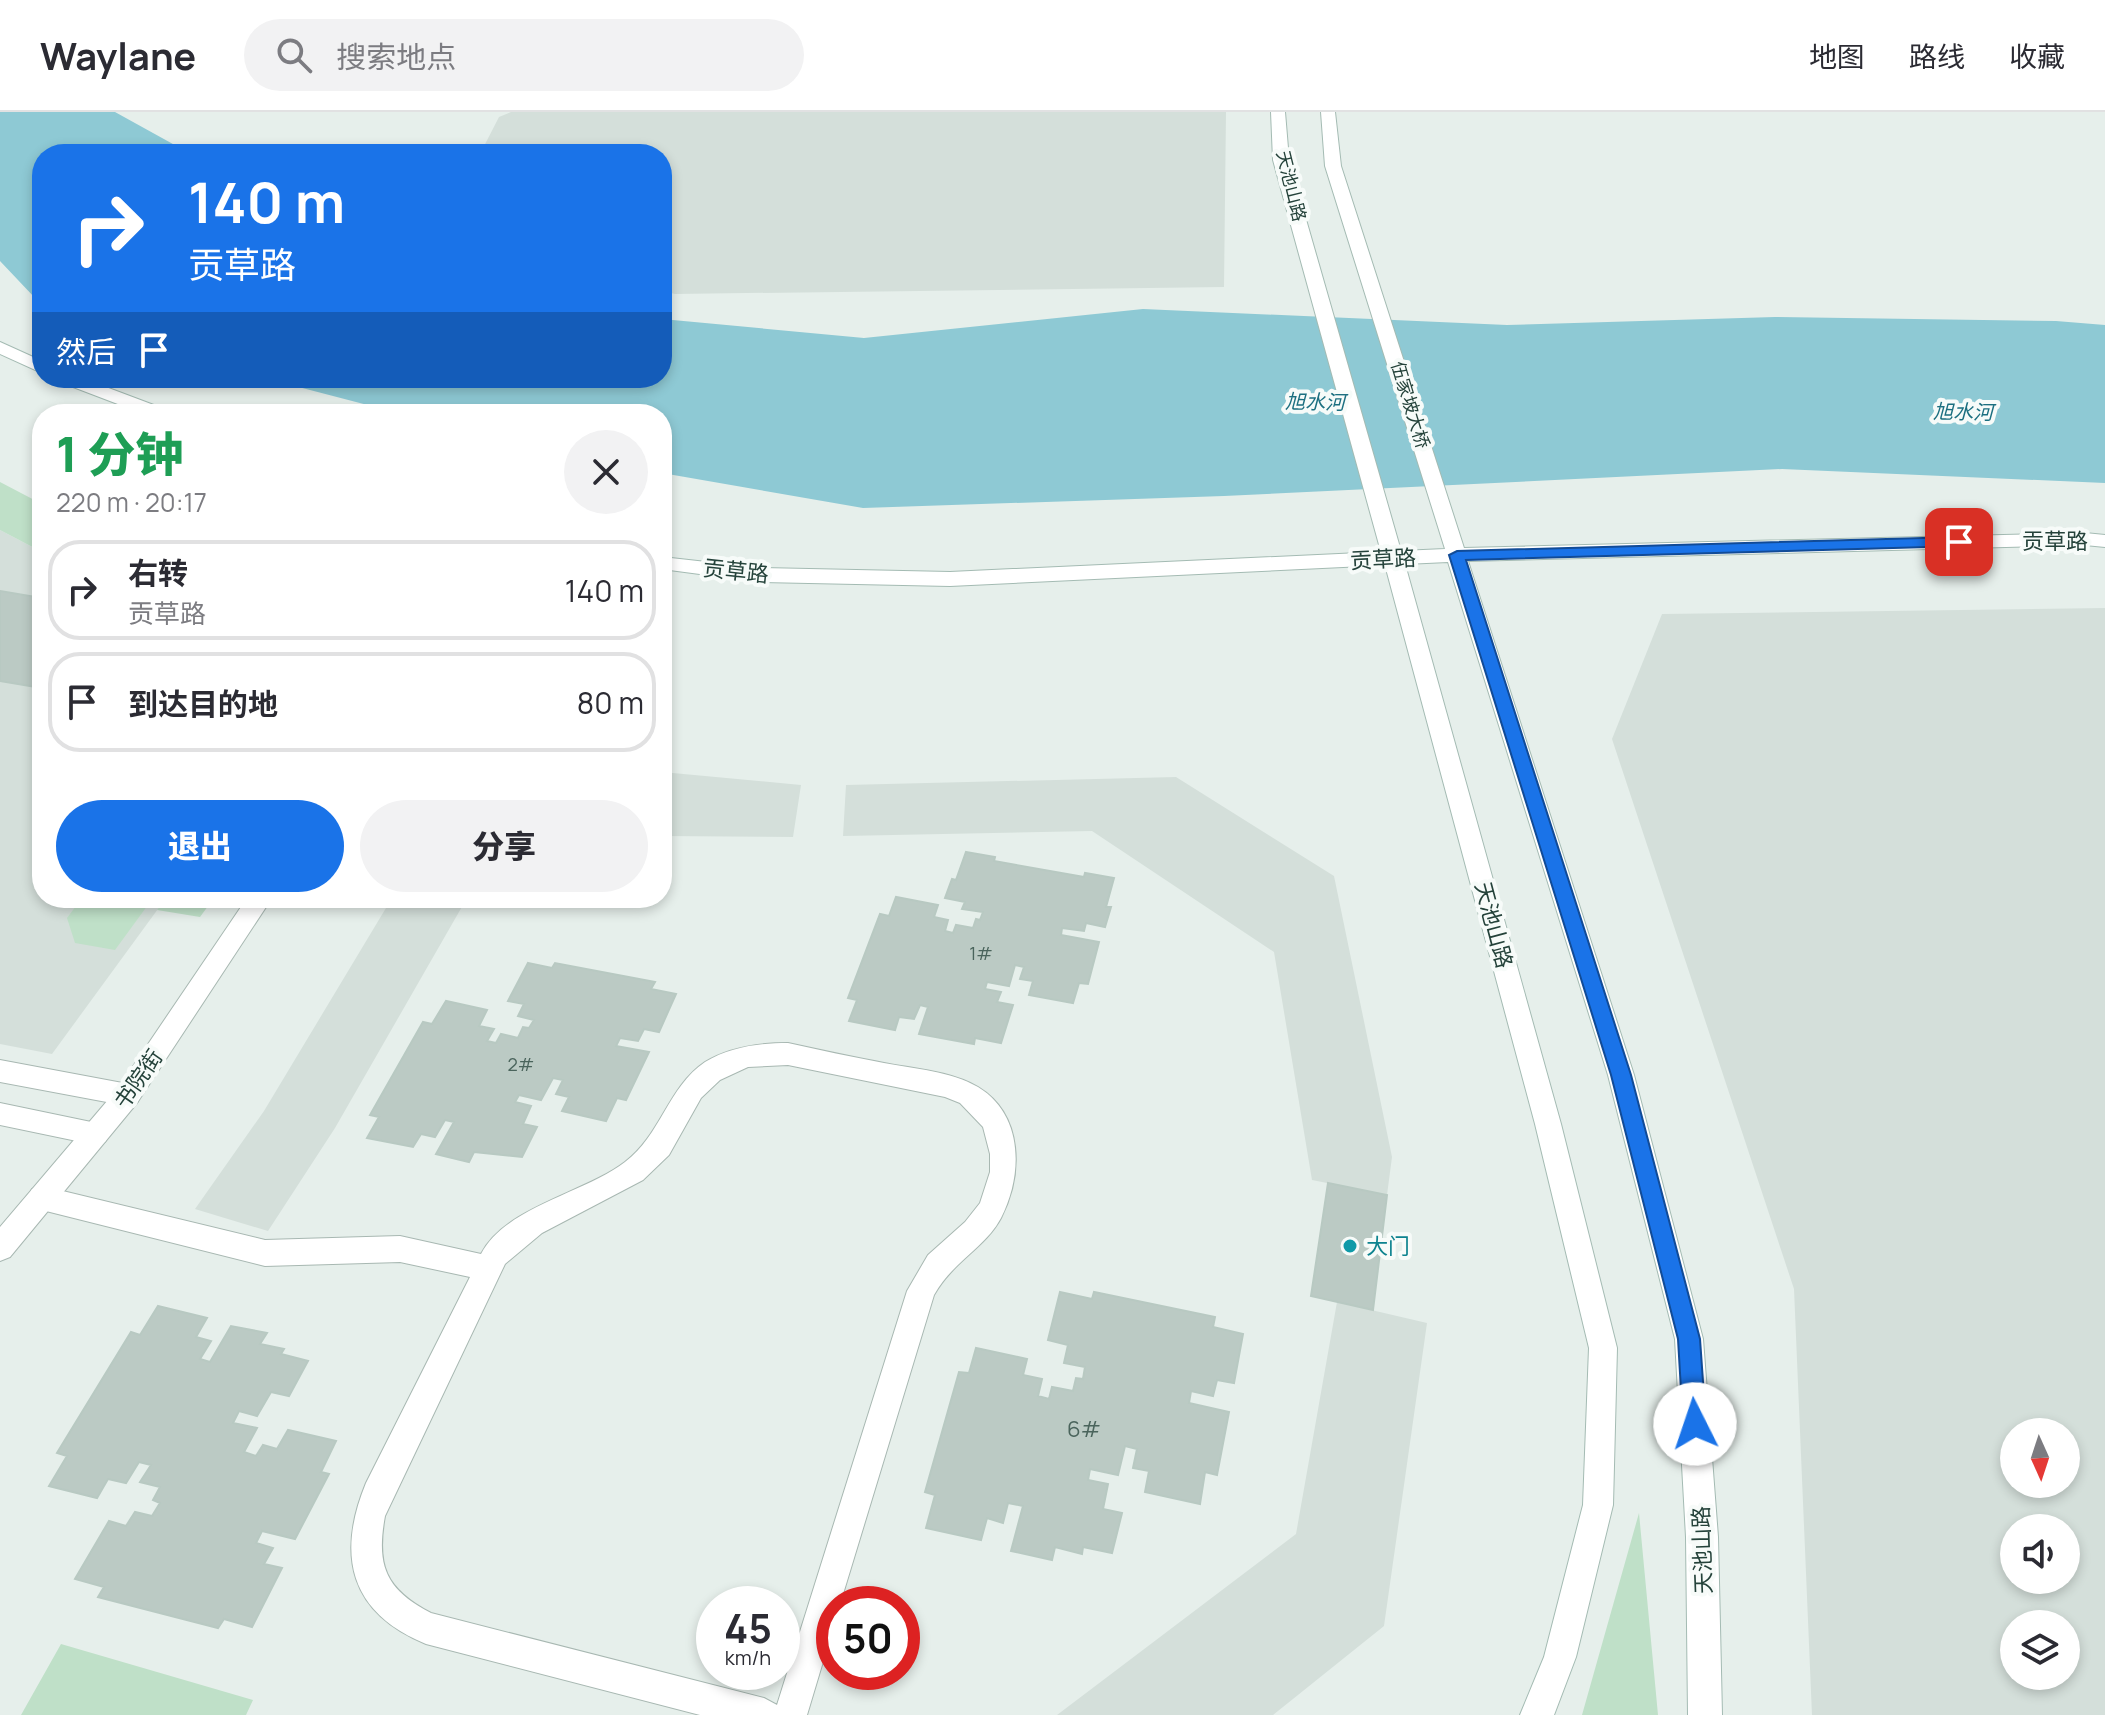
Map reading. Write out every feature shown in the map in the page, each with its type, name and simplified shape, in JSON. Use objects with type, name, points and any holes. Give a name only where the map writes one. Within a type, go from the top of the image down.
[{"type":"main road","name":"天池山路","points":[[1278,112],[1281,160],[1394,558],[1548,1124],[1603,1348],[1598,1505],[1560,1657],[1537,1715]]},
{"type":"main road","name":"伍家坡大桥","points":[[1328,112],[1333,166],[1364,255],[1457,555]]},
{"type":"main road","points":[[0,347],[32,363]]},
{"type":"main road","points":[[92,388],[135,404]]},
{"type":"main road","name":"贡草路","points":[[672,564],[760,575],[950,579],[1457,555],[2085,539],[2105,541]]},
{"type":"main road","name":"天池山路","points":[[1457,555],[1621,1075],[1689,1339],[1702,1537],[1705,1715]]},
{"type":"main road","name":"书院街","points":[[0,1248],[128,1095],[253,908]]},
{"type":"main road","points":[[764,1715],[426,1628],[390,1608],[378,1592],[365,1557],[367,1519],[495,1255],[517,1232],[620,1179],[649,1159],[664,1141],[690,1091],[711,1072],[738,1059],[768,1053],[788,1054],[951,1088],[979,1103],[992,1118],[1005,1151],[1004,1170],[993,1206],[983,1224],[967,1241],[941,1259],[921,1291],[790,1715]]},
{"type":"main road","points":[[0,1071],[128,1095]]},
{"type":"main road","points":[[0,1114],[96,1134]]},
{"type":"main road","points":[[42,1198],[265,1253],[392,1248],[489,1268]]},
{"type":"shaded area","points":[[511,112],[1226,112],[1224,287],[672,293],[672,144],[485,144],[499,117]]},
{"type":"shaded area","points":[[0,530],[32,547],[32,908],[159,908],[52,1054],[0,1044]]},
{"type":"shaded area","points":[[2105,608],[2105,1715],[1812,1715],[1794,1289],[1612,739],[1662,614]]},
{"type":"shaded area","points":[[672,773],[801,785],[793,837],[672,836]]},
{"type":"shaded area","points":[[1176,777],[1334,876],[1392,1157],[1387,1195],[1312,1180],[1274,952],[1092,831],[843,836],[846,785]]},
{"type":"shaded area","points":[[386,908],[461,908],[335,1128],[268,1231],[195,1209],[264,1111]]},
{"type":"shaded area","points":[[1337,1302],[1427,1323],[1384,1626],[1273,1715],[1057,1715],[1296,1534]]},
{"type":"green space","points":[[0,482],[32,499],[32,547],[0,530]]},
{"type":"green space","points":[[74,908],[146,908],[115,950],[75,943],[67,918]]},
{"type":"green space","points":[[158,908],[207,908],[200,917],[157,910]]},
{"type":"green space","points":[[1639,1513],[1658,1715],[1582,1715]]},
{"type":"green space","points":[[61,1644],[253,1700],[246,1715],[21,1715]]},
{"type":"water","points":[[0,112],[115,112],[173,144],[32,144],[32,295],[0,261]]},
{"type":"water","name":"旭水河","points":[[1143,309],[1507,325],[1775,317],[2056,321],[2105,325],[2105,483],[1782,469],[1224,496],[863,508],[672,475],[672,404],[364,404],[302,388],[672,388],[672,320],[864,338]]},
{"type":"building","points":[[0,591],[32,596],[32,686],[0,681]]},
{"type":"building","points":[[966,852],[995,857],[994,861],[1084,877],[1085,873],[1114,878],[1106,907],[1111,907],[1105,927],[1086,923],[1084,931],[1062,928],[1061,935],[1099,942],[1088,984],[1079,983],[1073,1003],[1029,995],[1033,981],[1020,979],[1024,967],[1015,965],[1009,986],[987,982],[985,989],[1001,992],[997,1002],[1013,1005],[1001,1043],[975,1038],[974,1044],[919,1034],[928,1007],[920,1005],[914,1019],[899,1017],[895,1030],[849,1021],[857,1000],[848,998],[880,914],[889,916],[896,897],[938,905],[934,917],[948,920],[945,931],[953,933],[956,925],[973,928],[976,919],[980,920],[983,912],[962,909],[965,902],[945,898],[952,879],[956,880]]},
{"type":"building","points":[[528,963],[552,968],[555,963],[655,982],[651,989],[676,994],[659,1032],[644,1029],[638,1041],[620,1038],[616,1046],[649,1052],[626,1100],[617,1098],[606,1121],[562,1111],[569,1097],[556,1094],[563,1080],[553,1078],[541,1100],[519,1095],[515,1102],[531,1106],[523,1124],[537,1127],[522,1157],[474,1152],[469,1162],[436,1154],[454,1122],[445,1120],[435,1137],[421,1134],[413,1147],[367,1138],[379,1117],[370,1115],[423,1022],[432,1024],[446,1001],[487,1010],[479,1026],[494,1029],[487,1041],[496,1043],[501,1034],[518,1038],[523,1027],[529,1028],[534,1020],[518,1016],[524,1004],[508,1001]]},
{"type":"building","name":"大门","points":[[1328,1183],[1387,1195],[1373,1310],[1311,1296]]},
{"type":"building","points":[[1060,1292],[1092,1299],[1094,1292],[1215,1317],[1213,1327],[1243,1334],[1234,1383],[1217,1380],[1213,1396],[1191,1391],[1189,1403],[1229,1412],[1217,1475],[1205,1472],[1200,1504],[1145,1492],[1149,1471],[1133,1468],[1137,1449],[1125,1446],[1118,1475],[1090,1469],[1088,1480],[1108,1484],[1103,1509],[1122,1513],[1112,1553],[1083,1547],[1082,1554],[1055,1547],[1052,1560],[1011,1551],[1023,1506],[1008,1503],[1003,1523],[987,1518],[981,1540],[926,1528],[935,1495],[925,1492],[959,1372],[969,1373],[976,1348],[1027,1359],[1023,1375],[1042,1379],[1038,1396],[1049,1399],[1052,1387],[1073,1391],[1076,1378],[1083,1379],[1085,1367],[1064,1363],[1068,1345],[1048,1340]]},
{"type":"building","points":[[158,1306],[207,1318],[196,1337],[211,1341],[200,1359],[210,1362],[231,1326],[267,1333],[260,1344],[284,1349],[281,1354],[308,1361],[289,1396],[271,1392],[257,1416],[239,1411],[233,1423],[257,1428],[244,1452],[256,1456],[263,1445],[277,1449],[288,1430],[336,1441],[321,1472],[329,1474],[295,1539],[262,1531],[256,1543],[273,1548],[264,1564],[282,1568],[252,1627],[224,1619],[218,1628],[98,1597],[104,1587],[75,1579],[109,1521],[126,1526],[135,1512],[152,1516],[160,1503],[153,1500],[160,1487],[140,1482],[151,1465],[139,1462],[126,1483],[108,1479],[97,1498],[49,1486],[67,1456],[57,1453],[131,1332],[140,1335]]},
{"type":"place","name":"大门","points":[[1350,1246]]},
{"type":"route","points":[[1695,1424],[1689,1339],[1621,1075],[1457,555],[1959,542]]}]
